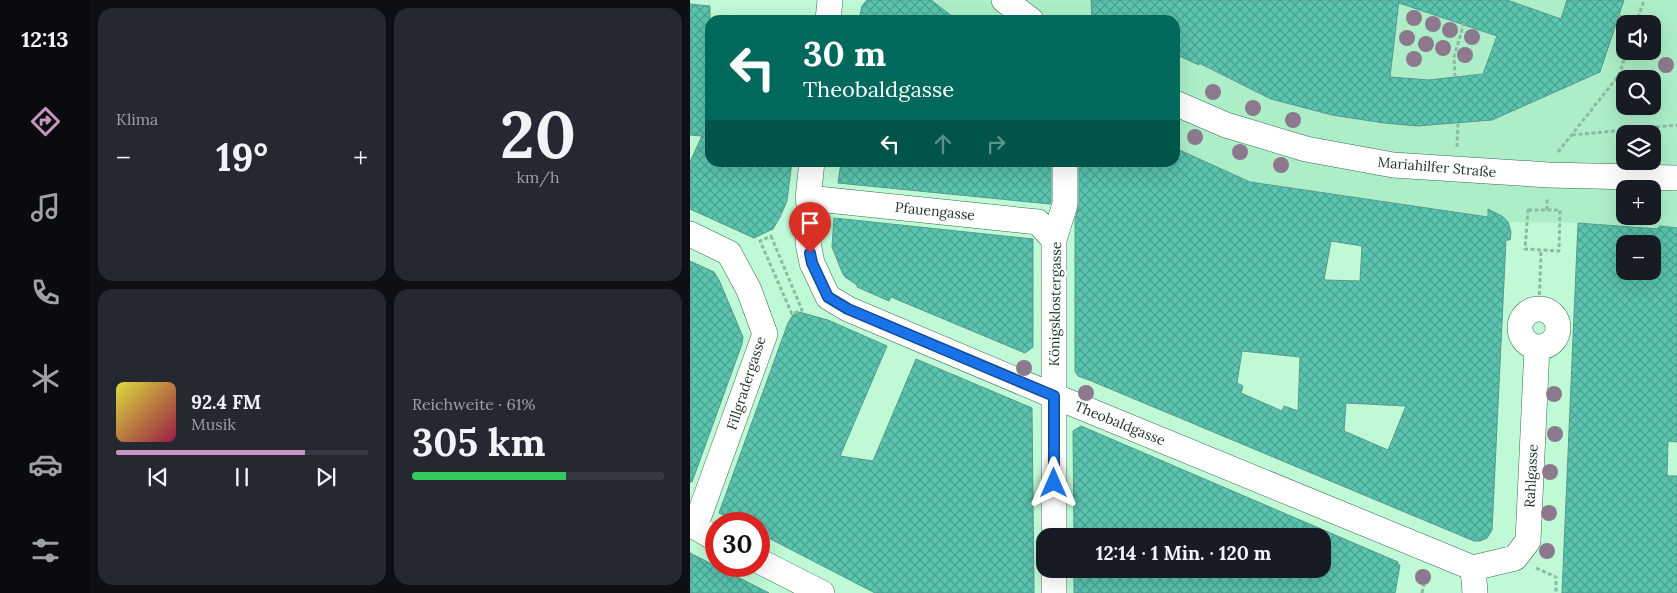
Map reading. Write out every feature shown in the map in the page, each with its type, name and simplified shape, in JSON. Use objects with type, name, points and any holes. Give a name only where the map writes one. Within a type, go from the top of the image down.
[{"type":"street","points":[[828,15],[830,0]]},
{"type":"street","points":[[1004,0],[1024,15]]},
{"type":"street","name":"Mariahilfer Straße","points":[[1180,105],[1226,125],[1306,149],[1393,165],[1549,175],[1677,178]]},
{"type":"street","name":"Theobaldgasse","points":[[811,167],[808,198],[810,211],[808,243],[812,263],[828,297],[848,309],[1054,396],[1473,568]]},
{"type":"street","name":"Königsklostergasse","points":[[1054,528],[1054,240],[1065,204],[1065,167]]},
{"type":"street","name":"Pfauengasse","points":[[808,198],[1038,222],[1054,240]]},
{"type":"street","name":"Fillgradergasse","points":[[690,234],[729,253],[749,290],[764,334],[700,530]]},
{"type":"street","name":"Rahlgasse","points":[[1515,558],[1528,541],[1537,347],[1526,342],[1521,335],[1520,327],[1525,314],[1530,310],[1539,308]]},
{"type":"street","points":[[1475,593],[1473,568],[1515,558]]},
{"type":"street","points":[[770,566],[822,593]]},
{"type":"street","points":[[1054,578],[1054,593]]},
{"type":"path","points":[[1639,15],[1644,0]]},
{"type":"path","points":[[1455,77],[1454,57],[1464,24]]},
{"type":"path","points":[[1555,156],[1619,75],[1624,60]]},
{"type":"path","points":[[1572,135],[1677,125]]},
{"type":"path","points":[[1528,210],[1560,210],[1558,251],[1541,250],[1525,249],[1528,210]]},
{"type":"path","points":[[771,236],[802,310],[792,314],[777,278],[760,241],[771,236]]},
{"type":"path","points":[[1539,308],[1541,250]]},
{"type":"path","points":[[1515,558],[1556,577],[1556,593]]},
{"type":"shaded area","points":[[931,0],[1677,0],[1677,229],[1660,226],[1657,229],[1582,223],[1508,222],[1497,214],[1488,213],[1488,217],[1250,182],[1180,150],[1180,15],[950,15]]},
{"type":"building","points":[[867,0],[931,0],[950,15],[860,15],[862,6]]},
{"type":"building","points":[[1091,0],[1399,0],[1390,77],[1429,80],[1483,74],[1497,36],[1399,3],[1400,0],[1507,0],[1561,19],[1567,0],[1624,0],[1619,15],[1616,15],[1616,24],[1600,72],[1492,120],[1417,126],[1332,115],[1271,99],[1199,63],[1199,65],[1180,56],[1180,15],[1092,15]]},
{"type":"building","points":[[690,4],[710,6],[710,15],[705,15],[705,167],[791,167],[787,201],[773,229],[754,238],[690,209],[690,162],[702,136],[690,135]]},
{"type":"building","points":[[1180,150],[1250,182],[1488,217],[1488,209],[1502,216],[1508,222],[1511,232],[1510,240],[1506,240],[1492,530],[1487,538],[1474,541],[1078,376],[1075,371],[1075,220],[1079,204],[1079,167],[1180,167]],"holes":[[[1331,241],[1362,246],[1360,281],[1324,280]],[[1242,351],[1300,357],[1298,411],[1284,406],[1282,411],[1241,393],[1243,386],[1237,383]],[[1346,403],[1406,406],[1388,450],[1344,431]]]},
{"type":"building","points":[[840,167],[1051,167],[1051,202],[1050,204],[838,183]]},
{"type":"building","points":[[834,218],[1033,239],[1033,347],[1025,353],[891,297],[889,301],[857,287],[857,285],[845,277],[832,247]]},
{"type":"building","points":[[1578,223],[1657,229],[1660,226],[1677,228],[1677,442],[1668,441],[1667,476],[1677,476],[1677,593],[1562,593]]},
{"type":"building","points":[[690,261],[714,272],[743,337],[692,482],[690,482]]},
{"type":"building","points":[[799,312],[828,320],[887,346],[840,456],[873,461],[916,359],[1032,408],[1034,593],[875,593],[770,539],[770,512],[719,512],[788,323],[793,315]]},
{"type":"building","points":[[1081,426],[1319,528],[1074,528],[1073,431]]},
{"type":"building","points":[[1331,533],[1398,562],[1398,565],[1400,565],[1395,593],[1074,593],[1074,578],[1331,578]]},
{"type":"building","points":[[690,553],[705,561],[705,577],[737,577],[769,593],[690,593]]},
{"type":"route","points":[[810,253],[812,263],[828,297],[848,309],[1054,396],[1054,483]]}]
